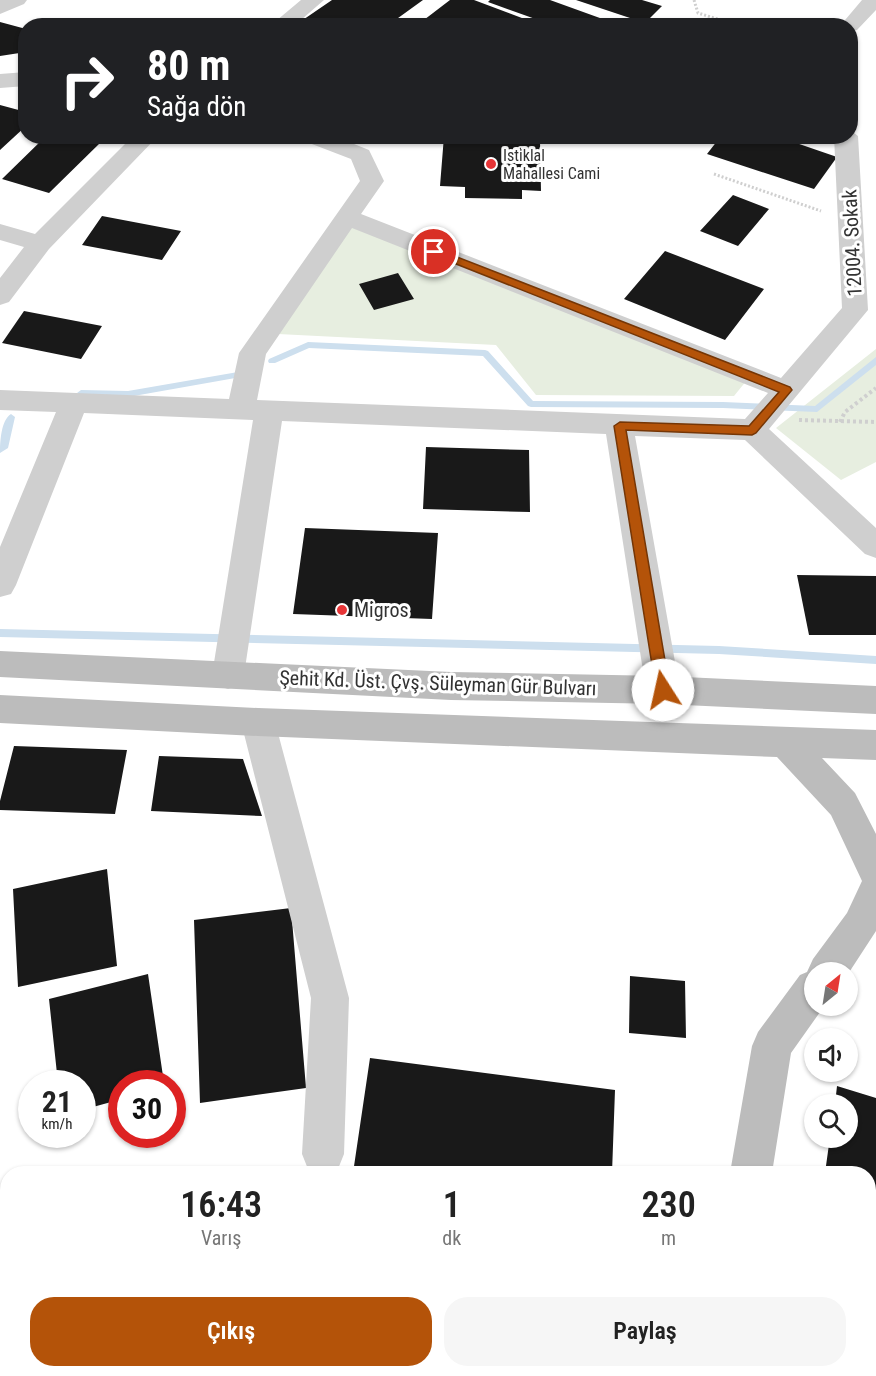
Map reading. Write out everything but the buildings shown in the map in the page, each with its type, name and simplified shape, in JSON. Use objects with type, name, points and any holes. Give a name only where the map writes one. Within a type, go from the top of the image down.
[{"type":"main road","name":"Şehit Kd. Üst. Çvş. Süleyman Gür Bulvarı","points":[[0,664],[230,665],[451,686],[661,678],[876,700]]},
{"type":"main road","points":[[0,708],[258,722],[876,745]]},
{"type":"main road","points":[[785,743],[843,804],[876,872]]},
{"type":"main road","points":[[833,962],[860,925],[876,890]]},
{"type":"main road","points":[[753,1166],[772,1047],[804,1002]]},
{"type":"street","points":[[0,8],[17,0]]},
{"type":"street","points":[[290,18],[314,0]]},
{"type":"street","points":[[858,18],[873,3]]},
{"type":"street","points":[[0,81],[18,80]]},
{"type":"street","points":[[0,296],[40,243],[139,144]]},
{"type":"street","points":[[230,665],[237,621],[255,410],[252,353],[372,181],[361,155],[333,144]]},
{"type":"street","name":"12004. Sokak","points":[[770,409],[855,310],[846,144]]},
{"type":"street","points":[[346,217],[770,409],[876,546]]},
{"type":"street","points":[[0,232],[40,243]]},
{"type":"street","points":[[0,400],[620,426],[770,409]]},
{"type":"street","points":[[0,585],[74,403]]},
{"type":"street","points":[[620,426],[661,678]]},
{"type":"street","points":[[258,722],[330,998],[323,1154]]},
{"type":"path","points":[[694,0],[698,12],[716,18]]},
{"type":"path","points":[[714,174],[850,221]]},
{"type":"path","points":[[840,422],[845,412],[876,388]]},
{"type":"path","points":[[770,409],[840,422],[876,422]]},
{"type":"shaded area","points":[[353,225],[747,380],[734,396],[536,395],[496,345],[278,334]]},
{"type":"shaded area","points":[[876,349],[876,462],[841,480],[776,428]]},
{"type":"waterway","points":[[272,361],[308,345],[485,353],[531,404],[723,405],[817,409],[876,360]]},
{"type":"waterway","points":[[81,393],[128,394],[238,375]]},
{"type":"waterway","points":[[0,450],[3,448],[11,417]]},
{"type":"waterway","points":[[0,633],[719,650],[876,660]]},
{"type":"place","name":"Istiklal Mahallesi Cami","points":[[491,164]]},
{"type":"place","name":"Migros","points":[[342,610]]},
{"type":"route","points":[[434,252],[786,390],[752,430],[620,426],[663,690]]}]
